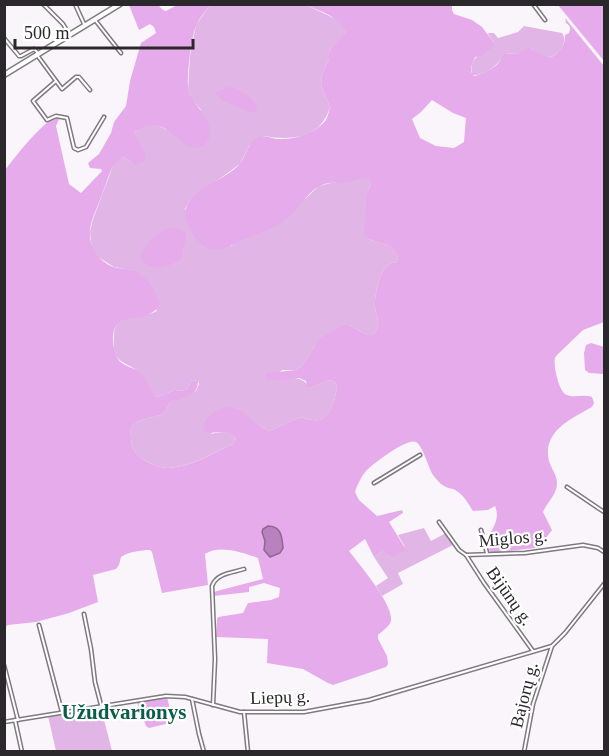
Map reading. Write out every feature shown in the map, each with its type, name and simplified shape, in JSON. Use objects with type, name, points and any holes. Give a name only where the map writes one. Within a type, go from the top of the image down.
[{"type":"main road","points":[[4,75],[120,4]]},
{"type":"street","points":[[43,4],[63,24],[69,35]]},
{"type":"street","points":[[75,4],[85,26]]},
{"type":"street","points":[[533,4],[544,20]]},
{"type":"street","points":[[95,20],[121,53]]},
{"type":"street","points":[[4,38],[19,56],[34,49],[62,89],[79,77],[90,90]]},
{"type":"street","points":[[56,81],[33,101],[47,120],[56,116],[67,118],[74,148],[78,150],[86,147],[104,117]]},
{"type":"street","points":[[374,483],[420,455]]},
{"type":"street","points":[[567,487],[604,512]]},
{"type":"street","name":"Miglos g.","points":[[439,522],[459,550],[466,555],[525,553],[583,545],[598,548],[604,552]]},
{"type":"street","points":[[481,530],[487,554]]},
{"type":"street","name":"Bijūnų g.","points":[[466,555],[533,651]]},
{"type":"street","points":[[213,705],[212,586],[218,577],[244,569]]},
{"type":"street","points":[[552,646],[604,584]]},
{"type":"street","points":[[84,614],[101,705]]},
{"type":"street","points":[[39,625],[62,712]]},
{"type":"street","name":"Liepų g.","points":[[4,722],[166,696],[192,699],[244,712],[304,712],[369,700],[552,646]]},
{"type":"street","name":"Bajorų g.","points":[[525,752],[532,704],[552,646]]},
{"type":"street","points":[[4,665],[22,752]]},
{"type":"street","points":[[192,699],[204,752]]},
{"type":"street","points":[[244,712],[248,752]]},
{"type":"shaded area","points":[[129,5],[158,5],[166,11],[177,5],[210,5],[195,29],[188,82],[190,94],[208,124],[209,139],[203,145],[195,148],[188,146],[165,129],[156,126],[146,126],[134,133],[145,153],[144,160],[136,164],[123,157],[119,159],[110,172],[93,216],[90,231],[91,243],[99,257],[113,267],[132,270],[142,275],[153,289],[160,304],[148,315],[119,323],[113,340],[118,359],[142,374],[157,397],[175,390],[182,391],[187,389],[192,380],[198,381],[193,394],[170,402],[165,412],[138,421],[131,427],[131,442],[136,454],[149,463],[166,468],[184,466],[233,444],[236,439],[229,433],[204,431],[205,420],[220,409],[235,408],[269,431],[301,417],[317,420],[328,415],[337,387],[335,382],[329,380],[310,388],[306,381],[299,378],[270,381],[265,378],[267,373],[296,370],[302,366],[321,338],[342,326],[349,325],[367,335],[373,335],[378,321],[375,303],[379,282],[385,267],[397,262],[398,257],[390,246],[368,239],[364,235],[370,179],[364,178],[317,187],[281,223],[223,248],[208,249],[203,246],[188,224],[186,212],[189,202],[196,194],[238,166],[255,139],[263,136],[277,139],[297,137],[316,129],[326,120],[330,107],[321,85],[322,75],[332,46],[346,33],[335,19],[306,5],[452,5],[454,14],[472,20],[482,27],[495,44],[481,56],[475,57],[471,67],[474,76],[492,68],[504,53],[518,54],[528,48],[551,57],[560,50],[565,35],[570,31],[565,18],[604,66],[604,322],[583,330],[555,358],[557,378],[564,393],[570,396],[592,397],[594,403],[592,407],[560,427],[550,442],[549,461],[557,483],[543,512],[552,530],[535,548],[491,553],[488,537],[497,518],[495,506],[488,510],[473,511],[460,494],[440,483],[431,471],[419,444],[406,443],[375,463],[364,473],[355,492],[359,500],[377,516],[402,510],[403,513],[389,522],[405,548],[393,557],[383,551],[374,557],[365,539],[349,551],[382,595],[390,614],[390,623],[378,635],[387,656],[386,667],[333,685],[303,669],[267,663],[268,639],[216,637],[218,617],[243,613],[248,603],[279,597],[280,588],[264,583],[249,587],[249,592],[214,596],[214,592],[263,579],[258,558],[224,550],[205,554],[208,585],[162,593],[152,552],[146,550],[127,554],[121,557],[116,569],[93,575],[98,602],[36,622],[5,627],[5,170],[35,134],[55,117],[59,119],[56,126],[69,184],[81,193],[102,171],[90,168],[88,163],[99,154],[111,133],[114,122],[126,106],[130,81],[141,43],[156,33],[150,24],[139,30]],"holes":[[[432,100],[466,118],[464,142],[454,148],[436,146],[420,138],[412,119]]]},
{"type":"shaded area","points":[[210,5],[306,5],[338,20],[346,33],[332,46],[322,75],[321,85],[330,107],[320,125],[313,131],[295,137],[264,136],[249,146],[240,164],[190,200],[185,209],[231,246],[252,236],[306,198],[319,186],[364,177],[371,179],[367,193],[368,239],[390,246],[398,257],[397,262],[385,267],[379,282],[375,303],[378,324],[373,335],[367,335],[349,325],[315,346],[302,366],[296,370],[282,370],[270,381],[297,379],[302,380],[310,388],[329,380],[335,382],[337,387],[328,415],[318,420],[301,417],[269,431],[235,408],[211,434],[225,432],[231,434],[236,439],[233,444],[192,463],[166,468],[149,463],[136,454],[131,441],[131,427],[138,421],[165,412],[170,402],[196,391],[199,384],[198,381],[192,380],[187,389],[175,390],[157,397],[137,370],[118,358],[114,347],[114,333],[117,324],[125,319],[157,311],[132,270],[114,267],[98,257],[92,249],[90,232],[113,166],[119,158],[123,157],[131,162],[137,140],[134,133],[150,125],[167,130],[201,110],[192,99],[188,89],[190,56],[196,25]]},
{"type":"shaded area","points":[[558,5],[604,5],[604,61]]},
{"type":"shaded area","points":[[524,26],[562,33],[563,46],[556,54],[548,58],[531,49],[518,54],[506,53],[496,65],[483,74],[472,75],[474,60],[495,44],[489,33],[494,33],[498,38],[518,32]]},
{"type":"shaded area","points":[[231,87],[251,98],[257,111],[252,113],[222,100],[216,94]]},
{"type":"shaded area","points":[[172,227],[186,234],[181,259],[162,267],[152,266],[142,261],[147,245],[161,232]]},
{"type":"shaded area","points":[[591,343],[604,347],[604,374],[589,373],[585,370],[584,353],[586,345]]},
{"type":"shaded area","points":[[268,526],[279,530],[283,548],[280,553],[270,557],[264,550],[265,541],[262,532]]},
{"type":"shaded area","points":[[424,528],[431,541],[446,533],[453,545],[398,573],[403,584],[382,596],[376,586],[388,578],[374,557],[383,551],[405,547],[398,535]]},
{"type":"shaded area","points":[[167,698],[174,722],[149,728],[146,726],[137,702]]},
{"type":"shaded area","points":[[101,708],[112,751],[56,751],[48,716]]},
{"type":"district","name":"Užudvarionys","points":[[124,712]]}]
